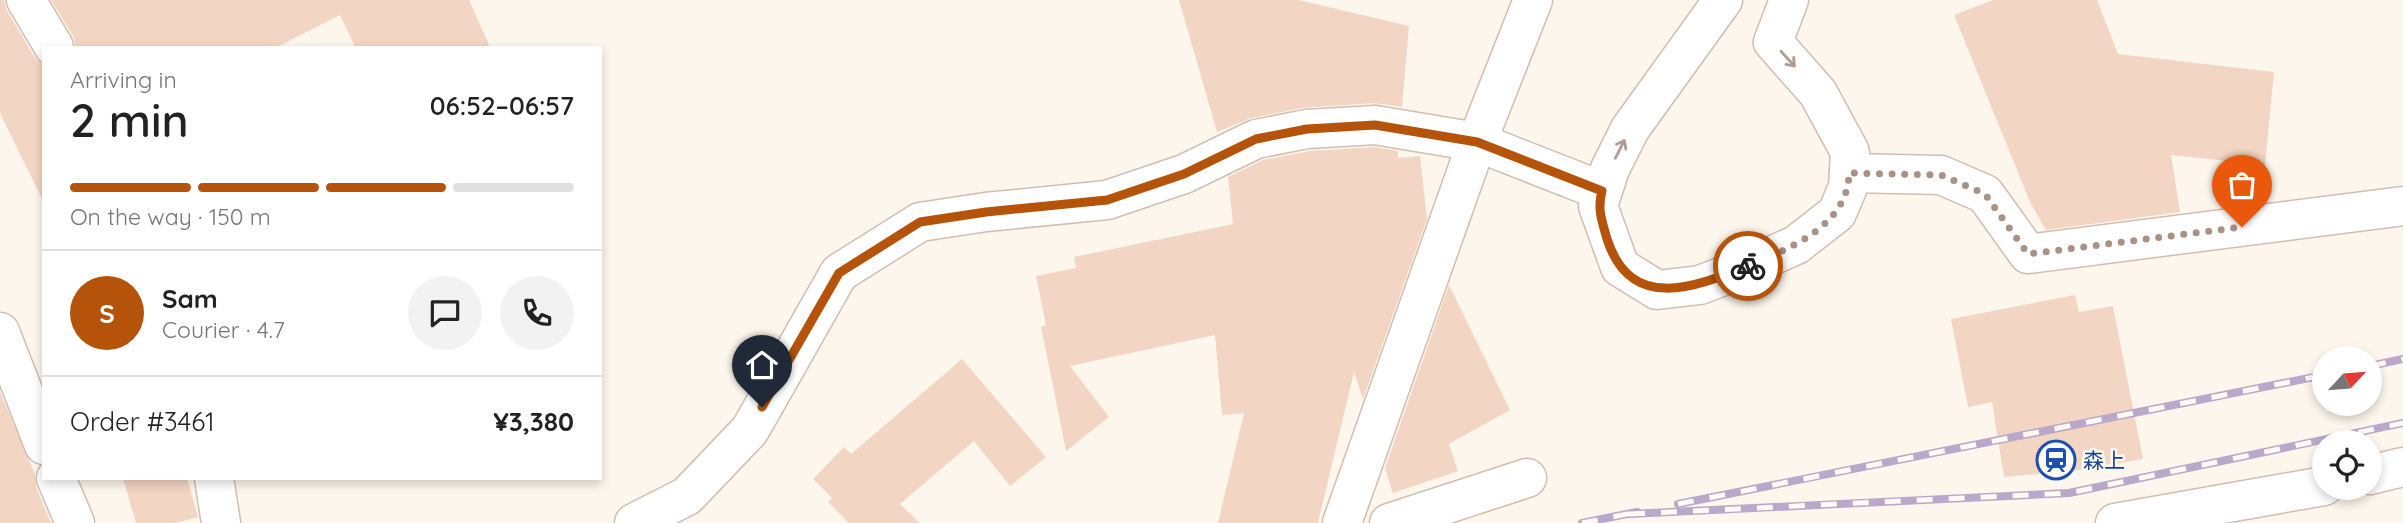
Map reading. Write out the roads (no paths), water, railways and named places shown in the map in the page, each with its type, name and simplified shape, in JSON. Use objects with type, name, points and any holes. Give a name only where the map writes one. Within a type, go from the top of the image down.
[{"type":"street","points":[[26,0],[53,46]]},
{"type":"street","points":[[1342,523],[1477,142],[1533,0]]},
{"type":"street","points":[[1723,0],[1630,129],[1610,169],[1598,206],[1620,267],[1657,290],[1700,285],[1796,246],[1837,213],[1849,187],[1850,152],[1824,103],[1773,42],[1789,0]]},
{"type":"street","points":[[634,523],[687,496],[750,430],[839,273],[920,222],[986,212],[1107,200],[1184,174],[1256,139],[1307,129],[1375,125],[1477,142],[1602,191]]},
{"type":"street","points":[[1849,173],[1941,175],[1985,194],[2028,254],[2403,206]]},
{"type":"street","points":[[0,332],[42,440]]},
{"type":"street","points":[[2382,472],[2403,467]]},
{"type":"street","points":[[1389,523],[1527,478]]},
{"type":"street","points":[[57,480],[75,523]]},
{"type":"street","points":[[214,480],[220,523]]},
{"type":"street","points":[[2115,523],[2312,488]]},
{"type":"railway","points":[[2382,363],[2403,359]]},
{"type":"railway","points":[[1678,504],[2312,377]]},
{"type":"railway","points":[[1629,514],[2069,493],[2403,423]]},
{"type":"railway","points":[[1582,523],[1637,512]]},
{"type":"place","name":"森上","points":[[2056,460]]}]
